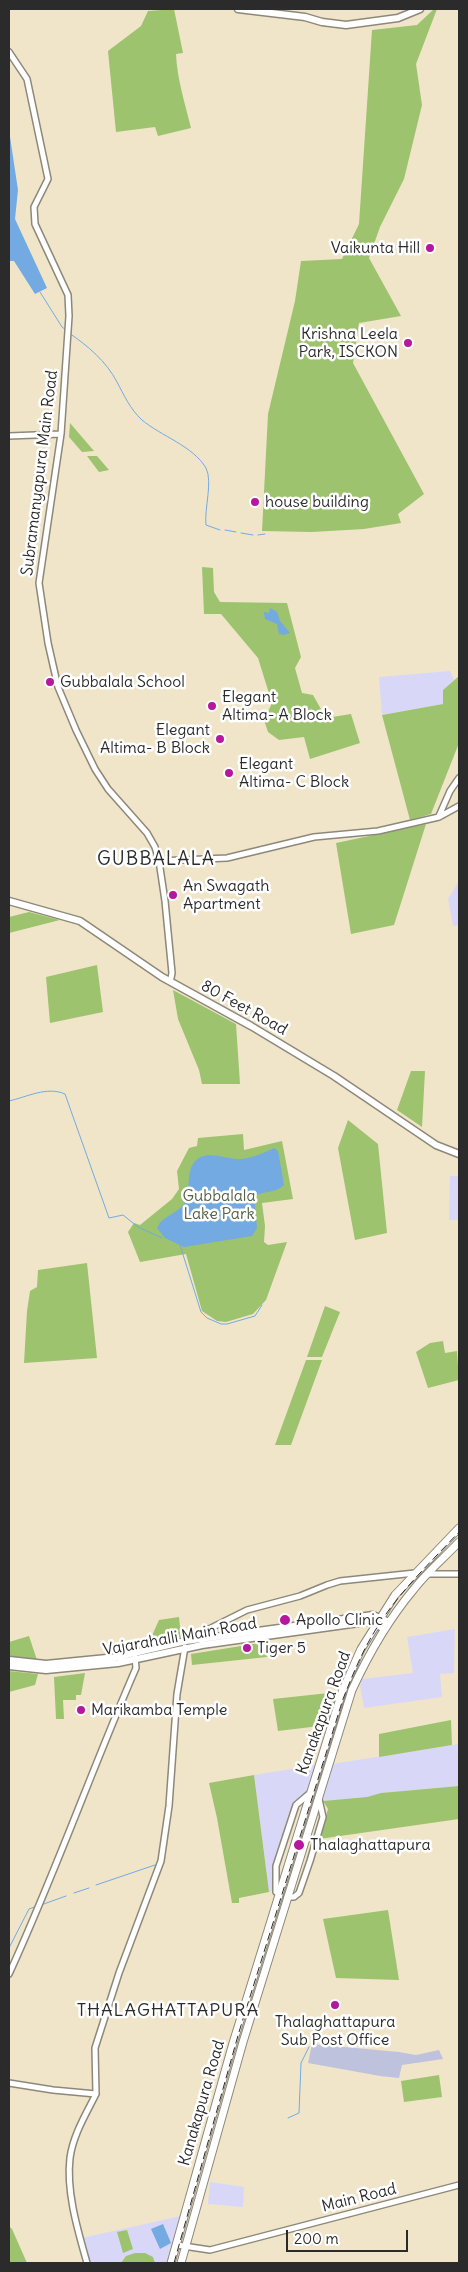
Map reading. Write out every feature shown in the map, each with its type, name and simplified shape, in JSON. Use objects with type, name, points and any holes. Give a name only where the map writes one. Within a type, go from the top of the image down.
[{"type":"highway","name":"Kanakapura Road","points":[[171,2263],[233,2042],[342,1692],[361,1649],[395,1595],[459,1528]]},
{"type":"highway","name":"Kanakapura Road","points":[[180,2263],[228,2093],[352,1690],[383,1629],[415,1588],[459,1542]]},
{"type":"highway","points":[[313,1784],[321,1788]]},
{"type":"main road","points":[[238,9],[346,24],[398,18],[420,9]]},
{"type":"main road","name":"80 Feet Road","points":[[9,900],[81,918],[352,1086],[438,1143],[459,1153]]},
{"type":"main road","name":"80 Feet Road","points":[[9,900],[80,921],[162,977],[251,1026],[352,1086]]},
{"type":"main road","points":[[378,1620],[389,1622]]},
{"type":"main road","points":[[378,1620],[383,1629]]},
{"type":"main road","name":"Vajarahalli Main Road","points":[[9,1660],[56,1664],[136,1655],[185,1644],[378,1620]]},
{"type":"main road","name":"Vajarahalli Main Road","points":[[9,1666],[56,1670],[118,1663],[136,1655]]},
{"type":"street","name":"Subramanyapura Main Road","points":[[9,52],[27,79],[48,179],[34,207],[35,224],[68,295],[70,316],[61,434],[39,583],[54,675],[75,728],[96,769],[108,789],[150,837],[160,861],[172,976]]},
{"type":"street","points":[[9,436],[61,434]]},
{"type":"street","points":[[439,817],[450,791],[459,778]]},
{"type":"street","points":[[160,861],[227,858],[314,837],[378,831],[439,817],[459,806]]},
{"type":"street","points":[[202,1642],[205,1631],[254,1607],[300,1596],[340,1581],[416,1572]]},
{"type":"street","points":[[429,1574],[459,1574]]},
{"type":"street","points":[[87,2263],[72,2203],[70,2158],[76,2135],[96,2094],[95,2048],[120,1972],[161,1861],[169,1806],[177,1694],[185,1644]]},
{"type":"street","points":[[9,1974],[39,1906],[106,1736],[136,1668],[136,1655]]},
{"type":"street","name":"Kanakapura Road","points":[[279,1894],[276,1892],[276,1866],[296,1805],[310,1793]]},
{"type":"street","name":"Kanakapura Road","points":[[287,1897],[294,1897],[299,1892],[310,1861],[323,1817],[319,1796]]},
{"type":"street","points":[[9,2083],[96,2094]]},
{"type":"street","name":"Main Road","points":[[177,2245],[210,2250],[459,2185]]},
{"type":"shaded area","points":[[450,671],[454,680],[443,690],[443,704],[382,715],[379,677]]},
{"type":"shaded area","points":[[459,881],[459,925],[453,926],[448,899]]},
{"type":"shaded area","points":[[450,1176],[459,1176],[459,1220],[449,1220]]},
{"type":"shaded area","points":[[455,1629],[454,1673],[440,1674],[442,1697],[364,1708],[360,1686],[362,1679],[413,1673],[407,1637]]},
{"type":"shaded area","points":[[459,1744],[459,1786],[381,1793],[367,1797],[323,1801],[321,1798],[332,1764]]},
{"type":"shaded area","points":[[316,1765],[307,1792],[294,1804],[272,1873],[273,1891],[269,1892],[254,1775]]},
{"type":"shaded area","points":[[312,2044],[416,2055],[439,2050],[443,2059],[402,2065],[399,2078],[380,2076],[308,2063]]},
{"type":"shaded area","points":[[210,2182],[244,2187],[243,2207],[208,2204]]},
{"type":"shaded area","points":[[181,2216],[168,2263],[90,2263],[82,2238]]},
{"type":"green space","points":[[174,9],[183,53],[176,54],[178,73],[191,128],[158,136],[155,127],[116,132],[108,51],[141,26],[148,11]]},
{"type":"green space","points":[[434,9],[437,9],[416,64],[422,105],[404,179],[380,227],[369,258],[401,316],[359,323],[353,363],[424,494],[398,514],[401,523],[364,529],[312,532],[262,531],[268,414],[295,301],[301,261],[342,259],[359,224],[372,30],[417,25]]},
{"type":"green space","points":[[70,423],[94,451],[82,452],[69,437]]},
{"type":"green space","points":[[87,456],[97,456],[109,470],[99,472]]},
{"type":"green space","points":[[202,567],[213,568],[214,592],[220,602],[287,603],[301,657],[295,668],[302,693],[313,695],[326,718],[351,714],[360,743],[310,759],[304,737],[279,740],[268,732],[264,720],[272,703],[258,658],[221,614],[204,614]]},
{"type":"green space","points":[[459,676],[459,743],[431,814],[410,820],[382,715],[443,704],[443,690]]},
{"type":"green space","points":[[426,824],[394,925],[351,934],[336,843]]},
{"type":"green space","points":[[29,912],[60,920],[9,933],[9,917]]},
{"type":"green space","points":[[97,965],[103,1012],[50,1023],[46,977]]},
{"type":"green space","points":[[173,990],[236,1024],[240,1084],[202,1084],[199,1070],[178,1019]]},
{"type":"green space","points":[[411,1071],[425,1071],[422,1127],[397,1110]]},
{"type":"green space","points":[[348,1120],[378,1144],[387,1233],[355,1240],[338,1148]]},
{"type":"green space","name":"Gubbalala Lake Park","points":[[243,1134],[244,1150],[282,1141],[293,1199],[262,1203],[265,1226],[264,1242],[268,1245],[287,1242],[266,1300],[253,1314],[226,1322],[217,1321],[202,1311],[186,1254],[140,1262],[128,1232],[134,1223],[140,1225],[172,1199],[179,1189],[177,1171],[189,1148],[197,1146],[198,1138]]},
{"type":"green space","points":[[87,1263],[97,1358],[24,1363],[30,1291],[37,1287],[38,1270]]},
{"type":"green space","points":[[325,1306],[340,1312],[322,1357],[307,1357]]},
{"type":"green space","points":[[443,1341],[445,1353],[457,1351],[459,1380],[428,1388],[416,1352],[430,1343]]},
{"type":"green space","points":[[306,1360],[322,1360],[291,1445],[275,1445]]},
{"type":"green space","points":[[179,1617],[181,1637],[149,1642],[159,1620]]},
{"type":"green space","points":[[29,1636],[37,1660],[9,1656],[9,1642]]},
{"type":"green space","name":"Tiger 5","points":[[266,1642],[267,1657],[192,1665],[191,1654]]},
{"type":"green space","points":[[9,1671],[38,1674],[35,1685],[9,1692]]},
{"type":"green space","points":[[85,1673],[81,1695],[76,1695],[76,1700],[63,1700],[64,1719],[56,1719],[54,1677]]},
{"type":"green space","points":[[338,1692],[328,1725],[278,1731],[273,1699]]},
{"type":"green space","points":[[451,1720],[452,1745],[379,1757],[379,1734]]},
{"type":"green space","points":[[254,1775],[269,1892],[239,1898],[239,1903],[232,1903],[209,1783]]},
{"type":"green space","points":[[459,1786],[459,1819],[319,1839],[328,1809],[323,1801],[367,1797],[381,1793]]},
{"type":"green space","points":[[388,1910],[399,1980],[336,1978],[323,1919]]},
{"type":"green space","points":[[439,2075],[442,2097],[404,2102],[401,2081]]},
{"type":"green space","points":[[9,2226],[12,2229],[27,2263],[9,2263]]},
{"type":"green space","points":[[127,2230],[133,2249],[123,2253],[117,2232]]},
{"type":"green space","points":[[135,2253],[145,2253],[153,2257],[155,2263],[121,2263],[126,2256]]},
{"type":"water","points":[[9,130],[18,190],[15,219],[47,288],[35,294],[14,261],[9,261]]},
{"type":"water","points":[[270,608],[277,612],[280,621],[290,633],[279,634],[277,624],[265,619],[264,612],[269,613]]},
{"type":"water","points":[[274,1148],[278,1151],[284,1185],[277,1190],[261,1193],[254,1197],[257,1228],[252,1236],[184,1247],[165,1238],[157,1228],[163,1220],[179,1209],[185,1202],[191,1168],[198,1159],[209,1155],[241,1159],[258,1155]]},
{"type":"water","points":[[163,2224],[171,2243],[160,2249],[151,2229]]},
{"type":"waterway","points":[[40,292],[62,327],[66,330]]},
{"type":"waterway","points":[[69,333],[90,349],[113,374],[131,407],[142,420],[185,447],[200,460],[206,468],[209,481],[206,525],[220,530]]},
{"type":"waterway","points":[[225,530],[236,532]]},
{"type":"waterway","points":[[241,533],[253,535]]},
{"type":"waterway","points":[[258,535],[265,534]]},
{"type":"waterway","points":[[9,1101],[51,1091],[65,1094],[109,1218],[123,1215],[138,1227],[162,1238]]},
{"type":"waterway","points":[[180,1245],[201,1312],[207,1318],[221,1324],[227,1324],[255,1316],[262,1305]]},
{"type":"waterway","points":[[96,1885],[155,1865]]},
{"type":"waterway","points":[[74,1893],[89,1888]]},
{"type":"waterway","points":[[41,1905],[66,1896]]},
{"type":"waterway","points":[[9,1948],[29,1909],[37,1906]]},
{"type":"waterway","points":[[288,2118],[299,2113],[301,2063],[309,2047]]},
{"type":"railway","points":[[174,2263],[239,2032],[343,1699],[363,1653],[387,1613],[416,1577],[459,1532]]},
{"type":"place","name":"Vaikunta Hill","points":[[430,248]]},
{"type":"place","name":"Krishna Leela Park, ISCKON","points":[[408,343]]},
{"type":"place","name":"house building","points":[[255,502]]},
{"type":"place","name":"Gubbalala School","points":[[50,682]]},
{"type":"place","name":"Elegant Altima- A Block","points":[[212,706]]},
{"type":"place","name":"Elegant Altima- B Block","points":[[220,739]]},
{"type":"place","name":"Elegant Altima- C Block","points":[[229,773]]},
{"type":"place","name":"An Swagath Apartment","points":[[173,895]]},
{"type":"place","name":"Apollo Clinic","points":[[285,1620]]},
{"type":"place","name":"Tiger 5","points":[[247,1648]]},
{"type":"place","name":"Marikamba Temple","points":[[81,1710]]},
{"type":"place","name":"Thalaghattapura","points":[[299,1845]]},
{"type":"place","name":"Thalaghattapura Sub Post Office","points":[[335,2005]]},
{"type":"district","name":"GUBBALALA","points":[[156,860]]},
{"type":"district","name":"THALAGHATTAPURA","points":[[168,2011]]}]
